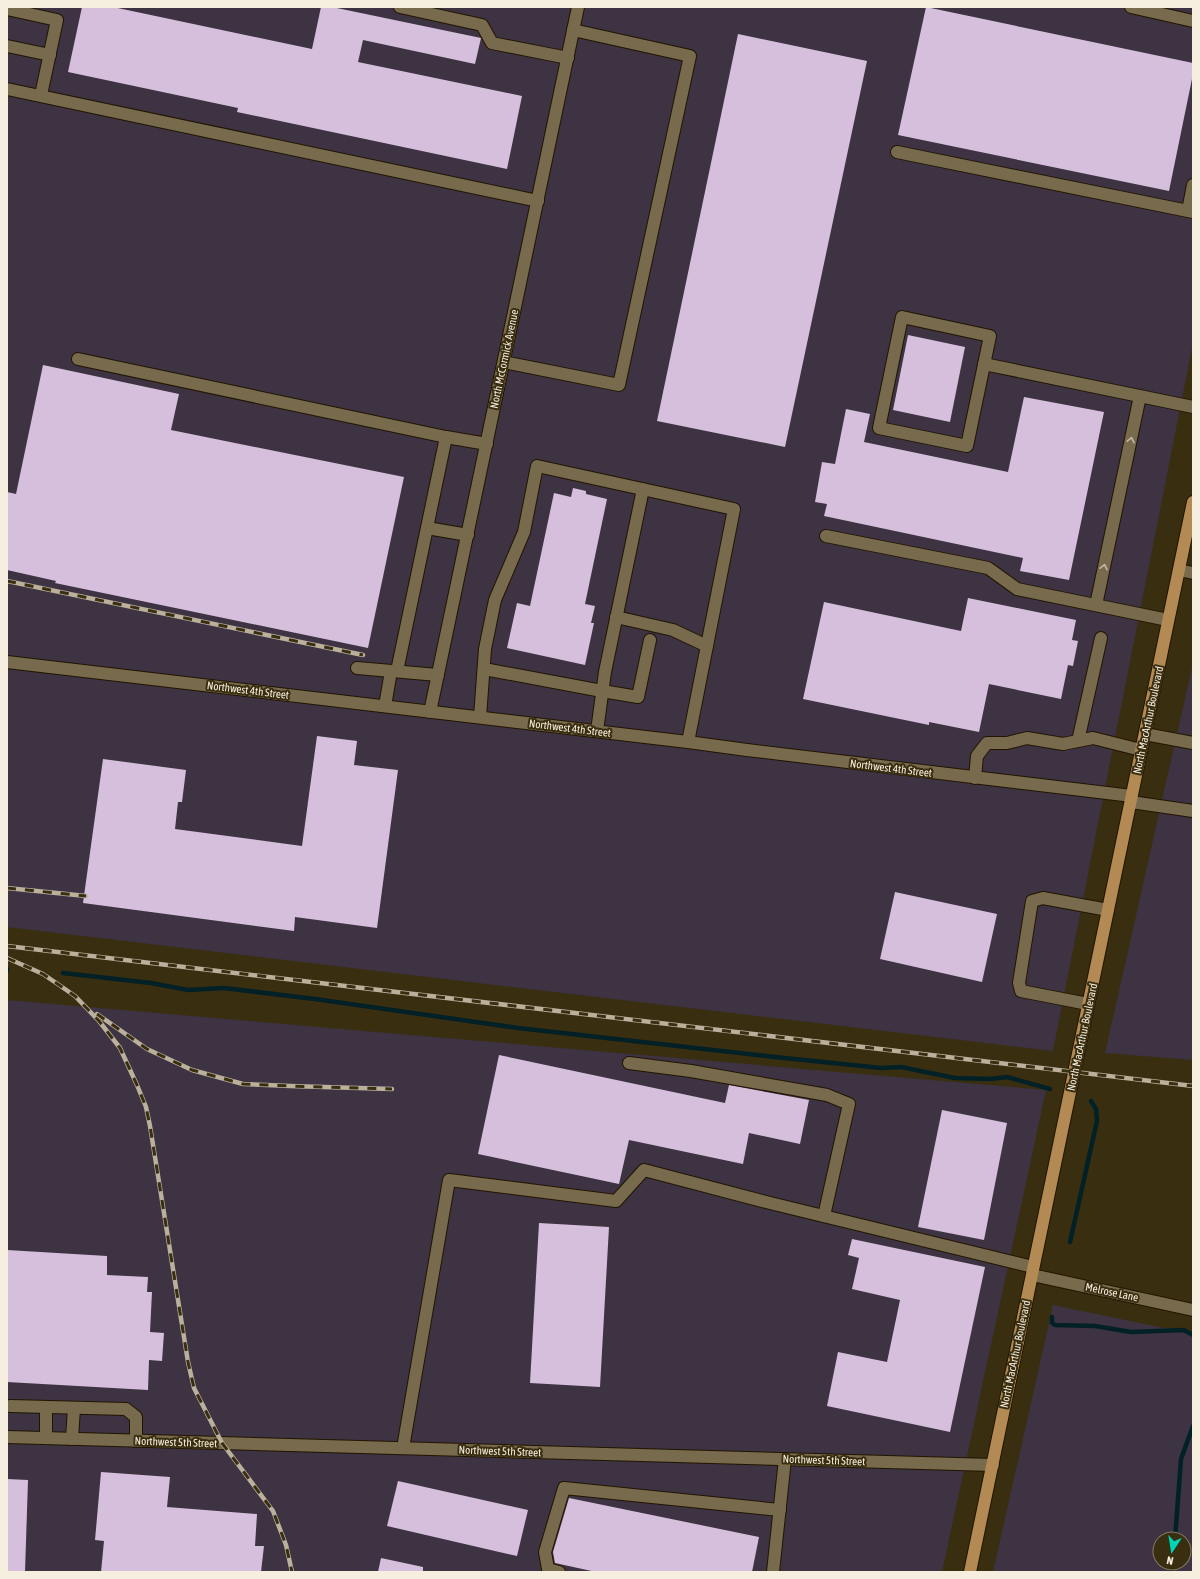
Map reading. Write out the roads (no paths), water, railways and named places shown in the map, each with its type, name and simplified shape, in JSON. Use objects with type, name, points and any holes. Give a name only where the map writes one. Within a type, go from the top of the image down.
[{"type":"main road","name":"North MacArthur Boulevard","points":[[970,1572],[1193,502]]},
{"type":"street","points":[[400,7],[482,25],[492,43],[568,58]]},
{"type":"street","name":"North McCormick Avenue","points":[[430,712],[578,7]]},
{"type":"street","points":[[1130,7],[1193,21]]},
{"type":"street","points":[[7,9],[57,20],[41,95]]},
{"type":"street","points":[[504,362],[619,385],[690,56],[573,30]]},
{"type":"street","points":[[7,46],[50,55]]},
{"type":"street","points":[[7,88],[538,200]]},
{"type":"street","points":[[897,152],[1190,211],[1193,185]]},
{"type":"street","points":[[902,317],[990,336],[984,364],[967,446],[879,428],[902,317]]},
{"type":"street","points":[[78,359],[446,438],[487,444]]},
{"type":"street","points":[[984,364],[1193,407]]},
{"type":"street","points":[[1096,605],[1140,396]]},
{"type":"street","points":[[385,706],[427,528],[446,438]]},
{"type":"street","points":[[480,717],[485,649],[495,600],[524,532],[538,466],[734,509],[688,742]]},
{"type":"street","points":[[598,731],[602,691],[643,489]]},
{"type":"street","points":[[427,528],[468,535]]},
{"type":"street","points":[[826,536],[988,568],[1016,588],[1168,620]]},
{"type":"street","points":[[1179,570],[1193,573]]},
{"type":"street","points":[[616,617],[673,630],[707,646]]},
{"type":"street","points":[[1078,741],[1100,638]]},
{"type":"street","points":[[484,669],[638,697],[650,640]]},
{"type":"street","name":"Northwest 4th Street","points":[[7,662],[598,731],[975,778],[1131,799],[1193,811]]},
{"type":"street","points":[[357,668],[438,675]]},
{"type":"street","points":[[1145,734],[1193,743]]},
{"type":"street","points":[[975,778],[977,756],[986,743],[1006,743],[1027,738],[1063,744],[1092,738],[1142,750]]},
{"type":"street","points":[[1088,1004],[1021,991],[1019,983],[1032,901],[1043,898],[1108,910]]},
{"type":"street","points":[[629,1063],[691,1071],[827,1095],[849,1104],[824,1216]]},
{"type":"street","name":"Melrose Lane","points":[[403,1448],[449,1180],[616,1201],[644,1170],[1033,1271],[1193,1310]]},
{"type":"street","points":[[10,1406],[126,1409],[136,1417],[136,1441]]},
{"type":"street","points":[[46,1407],[46,1438]]},
{"type":"street","points":[[72,1439],[74,1408]]},
{"type":"street","name":"Northwest 5th Street","points":[[7,1437],[993,1465]]},
{"type":"street","points":[[773,1572],[785,1459]]},
{"type":"street","points":[[559,1572],[548,1569],[545,1552],[564,1488],[780,1510]]},
{"type":"waterway","points":[[63,973],[151,983],[188,990],[224,988],[315,999],[518,1028],[775,1057],[881,1068],[901,1067],[955,1078],[990,1079],[1007,1077],[1050,1089]]},
{"type":"waterway","points":[[1070,1242],[1097,1121],[1096,1109],[1091,1101]]},
{"type":"waterway","points":[[1052,1317],[1052,1323],[1055,1325],[1095,1326],[1131,1332],[1184,1330],[1193,1335]]},
{"type":"waterway","points":[[1176,1531],[1181,1459],[1193,1426]]},
{"type":"railway","points":[[7,581],[363,655]]},
{"type":"railway","points":[[7,888],[86,896]]},
{"type":"railway","points":[[7,946],[1193,1086]]},
{"type":"railway","points":[[7,958],[43,974],[75,996],[99,1021],[120,1048],[146,1107],[188,1362],[194,1388],[222,1443],[273,1511],[286,1545],[292,1572]]},
{"type":"railway","points":[[97,1014],[147,1049],[192,1070],[243,1084],[392,1089]]}]
